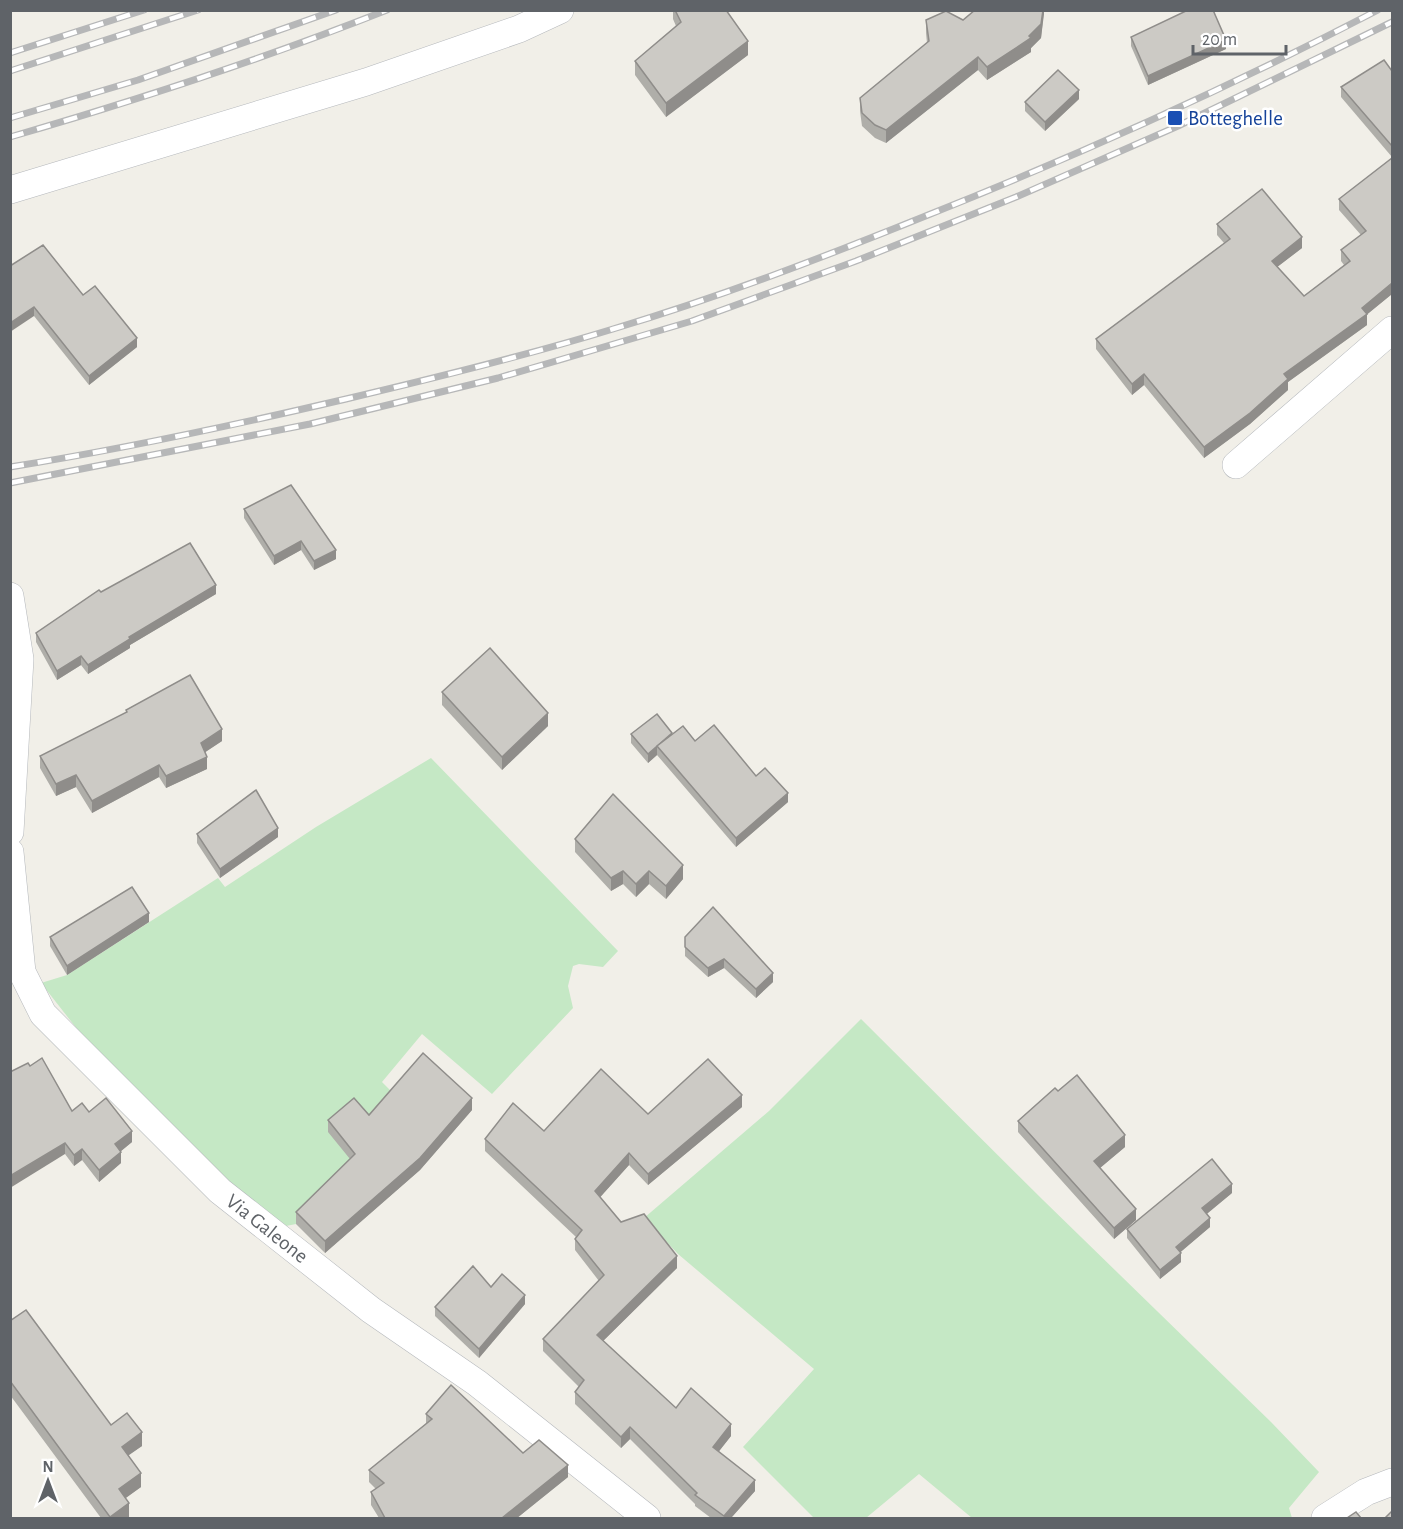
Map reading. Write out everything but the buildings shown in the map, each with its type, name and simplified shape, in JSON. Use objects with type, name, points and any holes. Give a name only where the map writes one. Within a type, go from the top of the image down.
[{"type":"street","points":[[10,190],[366,82],[519,29],[560,10]]},
{"type":"street","points":[[1236,465],[1392,330]]},
{"type":"street","points":[[10,596],[20,659],[10,832]]},
{"type":"street","name":"Via Galeone","points":[[10,852],[22,972],[42,1014],[220,1191],[371,1310],[477,1383],[647,1518]]},
{"type":"street","points":[[1325,1518],[1366,1492],[1392,1482]]},
{"type":"green space","points":[[431,758],[618,951],[603,967],[579,964],[573,966],[568,986],[573,1008],[492,1094],[422,1034],[382,1082],[392,1092],[355,1166],[296,1224],[286,1226],[215,1171],[92,1048],[41,983],[67,975],[218,878],[225,887],[316,827]]},
{"type":"green space","points":[[861,1019],[1319,1472],[1289,1508],[1292,1518],[972,1518],[919,1474],[866,1518],[814,1518],[743,1447],[814,1369],[678,1254],[644,1218],[769,1111]]},
{"type":"railway","points":[[10,53],[144,10]]},
{"type":"railway","points":[[10,71],[198,10]]},
{"type":"railway","points":[[10,118],[138,80],[336,10]]},
{"type":"railway","points":[[10,137],[200,78],[387,10]]},
{"type":"railway","points":[[10,467],[179,436],[379,391],[547,348],[693,304],[850,246],[1042,168],[1212,92],[1378,10]]},
{"type":"railway","points":[[10,483],[310,424],[498,378],[692,321],[856,261],[1016,197],[1178,126],[1392,22]]},
{"type":"place","name":"Botteghelle","points":[[1175,118]]}]
